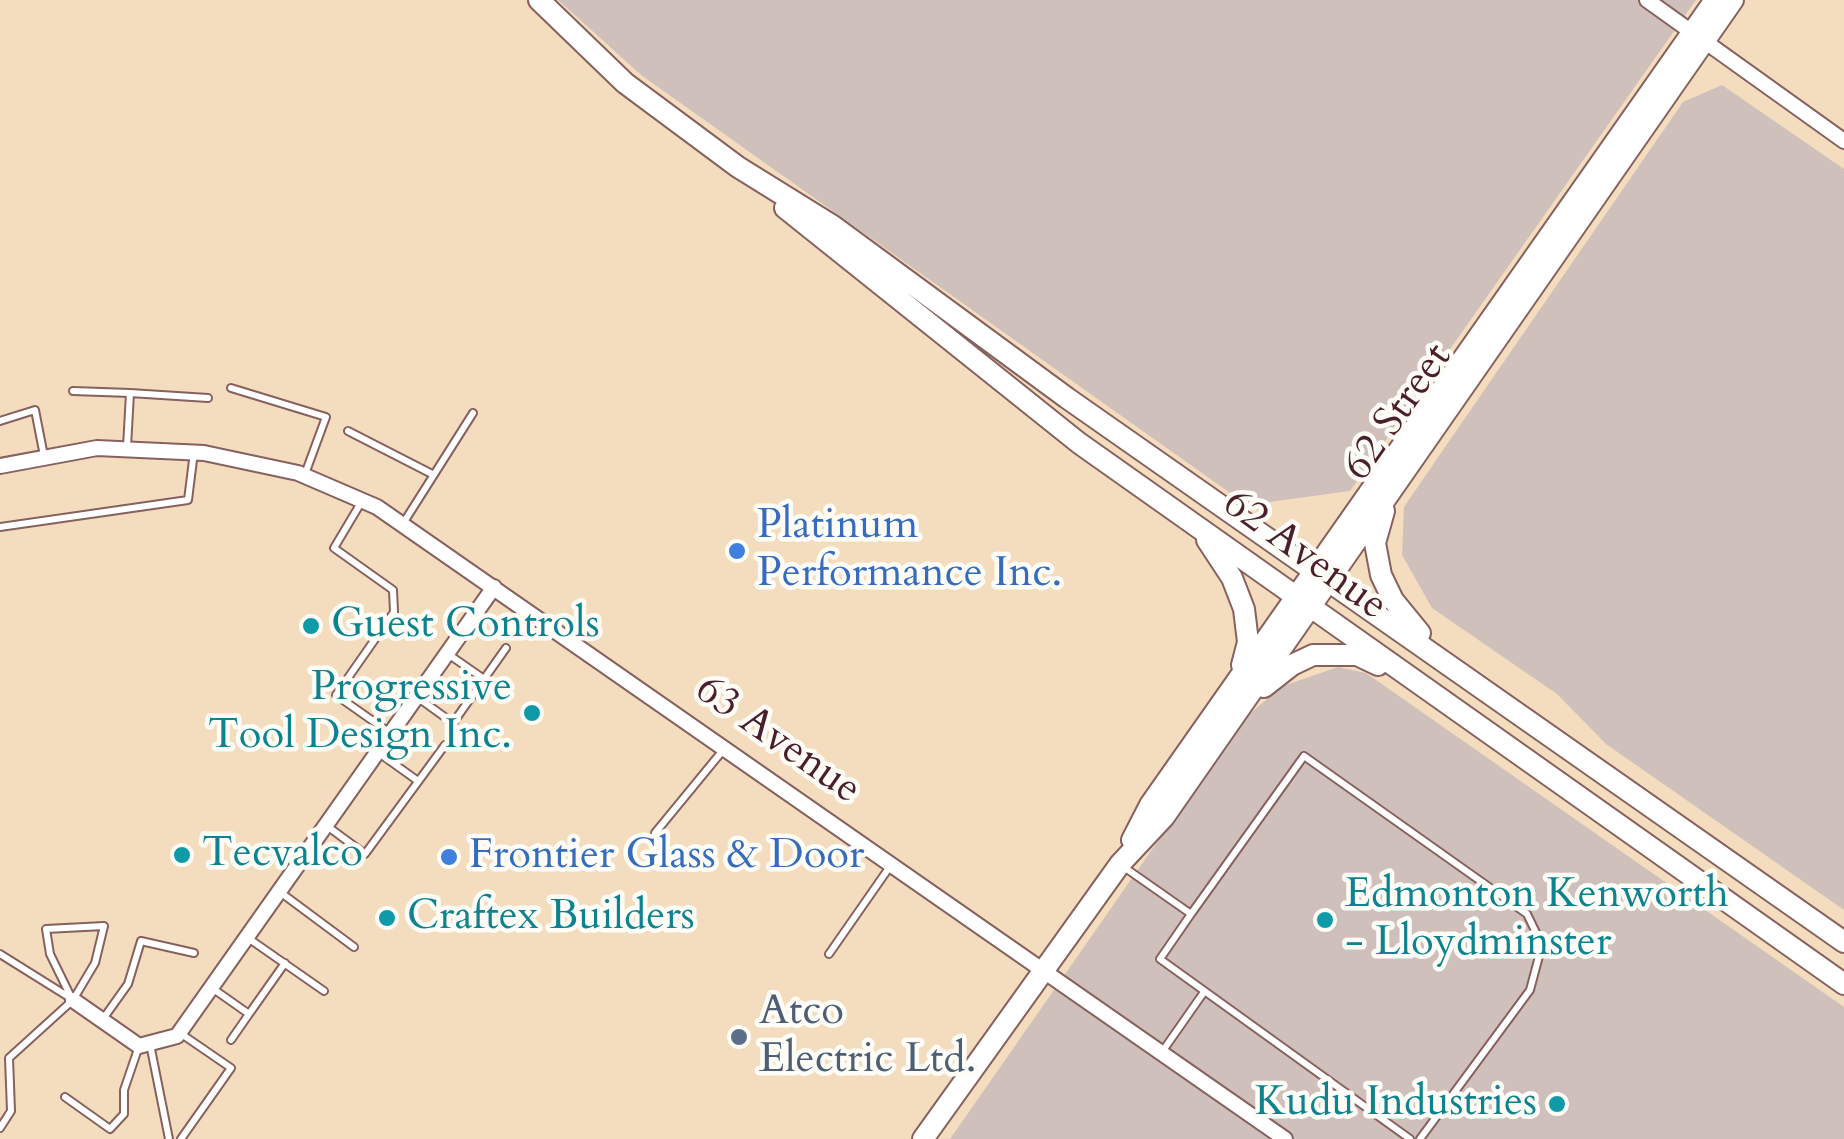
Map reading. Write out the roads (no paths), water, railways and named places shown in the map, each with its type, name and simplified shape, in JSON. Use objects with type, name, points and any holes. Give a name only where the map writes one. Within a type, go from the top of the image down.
[{"type":"main road","name":"62 Avenue","points":[[538,0],[625,83],[738,167],[823,241],[1051,422],[1844,984]]},
{"type":"main road","name":"62 Street","points":[[1323,574],[1405,468],[1697,39],[1715,0]]},
{"type":"main road","name":"62 Street","points":[[923,1139],[1120,864],[1164,816],[1234,716],[1323,574],[1697,39],[1734,0]]},
{"type":"main road","name":"62 Avenue","points":[[738,167],[833,226],[1068,398],[1844,942]]},
{"type":"main road","points":[[1405,468],[1379,522],[1376,543],[1382,575],[1393,600],[1437,654]]},
{"type":"main road","points":[[1194,522],[1226,566],[1244,609],[1248,642],[1232,688]]},
{"type":"main road","name":"62 Street","points":[[1120,864],[1150,806],[1232,688],[1304,602]]},
{"type":"main road","points":[[1234,716],[1280,672],[1313,656],[1357,655],[1412,680]]},
{"type":"street","points":[[1648,0],[1697,39],[1844,141]]},
{"type":"street","name":"63 Avenue","points":[[0,466],[44,456],[128,448],[199,452],[304,476],[363,500],[403,523],[1285,1139]]},
{"type":"street","points":[[73,1000],[145,1044],[179,1032],[494,587]]},
{"type":"lane","points":[[231,388],[326,417],[304,476]]},
{"type":"lane","points":[[73,391],[208,398]]},
{"type":"lane","points":[[128,448],[130,393]]},
{"type":"lane","points":[[0,420],[36,410],[44,456]]},
{"type":"lane","points":[[403,523],[473,413]]},
{"type":"lane","points":[[348,431],[434,474]]},
{"type":"lane","points":[[0,528],[188,500],[199,452]]},
{"type":"lane","points":[[363,500],[334,548],[394,590],[394,612],[336,695],[390,734]]},
{"type":"lane","points":[[416,697],[453,723],[506,648]]},
{"type":"lane","points":[[447,653],[484,680]]},
{"type":"lane","points":[[326,825],[366,854],[444,744]]},
{"type":"lane","points":[[655,833],[725,748]]},
{"type":"lane","points":[[378,752],[418,781]]},
{"type":"lane","points":[[1410,1139],[1160,959],[1304,756],[1528,914],[1542,946],[1530,990],[1420,1139]]},
{"type":"lane","points":[[829,954],[892,864]]},
{"type":"lane","points":[[1120,864],[1191,914]]},
{"type":"lane","points":[[279,892],[354,947]]},
{"type":"lane","points":[[0,1128],[11,1111],[9,1058],[73,1000],[95,963],[104,926],[46,929],[50,954],[73,1000]]},
{"type":"lane","points":[[247,937],[324,991]]},
{"type":"lane","points":[[102,1020],[128,984],[141,941],[194,953]]},
{"type":"lane","points":[[0,954],[73,1000]]},
{"type":"lane","points":[[231,1040],[284,964]]},
{"type":"lane","points":[[212,987],[249,1014]]},
{"type":"lane","points":[[1162,1053],[1204,992]]},
{"type":"lane","points":[[179,1032],[232,1068],[181,1139]]},
{"type":"lane","points":[[65,1097],[110,1129],[124,1114],[124,1090],[145,1044]]},
{"type":"lane","points":[[145,1044],[169,1139]]},
{"type":"place","name":"Platinum Performance Inc.","points":[[737,551]]},
{"type":"place","name":"Guest Controls","points":[[311,626]]},
{"type":"place","name":"Progressive Tool Design Inc.","points":[[532,713]]},
{"type":"place","name":"Tecvalco","points":[[182,855]]},
{"type":"place","name":"Frontier Glass & Door","points":[[449,857]]},
{"type":"place","name":"Craftex Builders","points":[[387,918]]},
{"type":"place","name":"Edmonton Kenworth - Lloydminster","points":[[1325,920]]},
{"type":"place","name":"Atco Electric Ltd.","points":[[739,1037]]},
{"type":"place","name":"Kudu Industries","points":[[1557,1104]]}]
